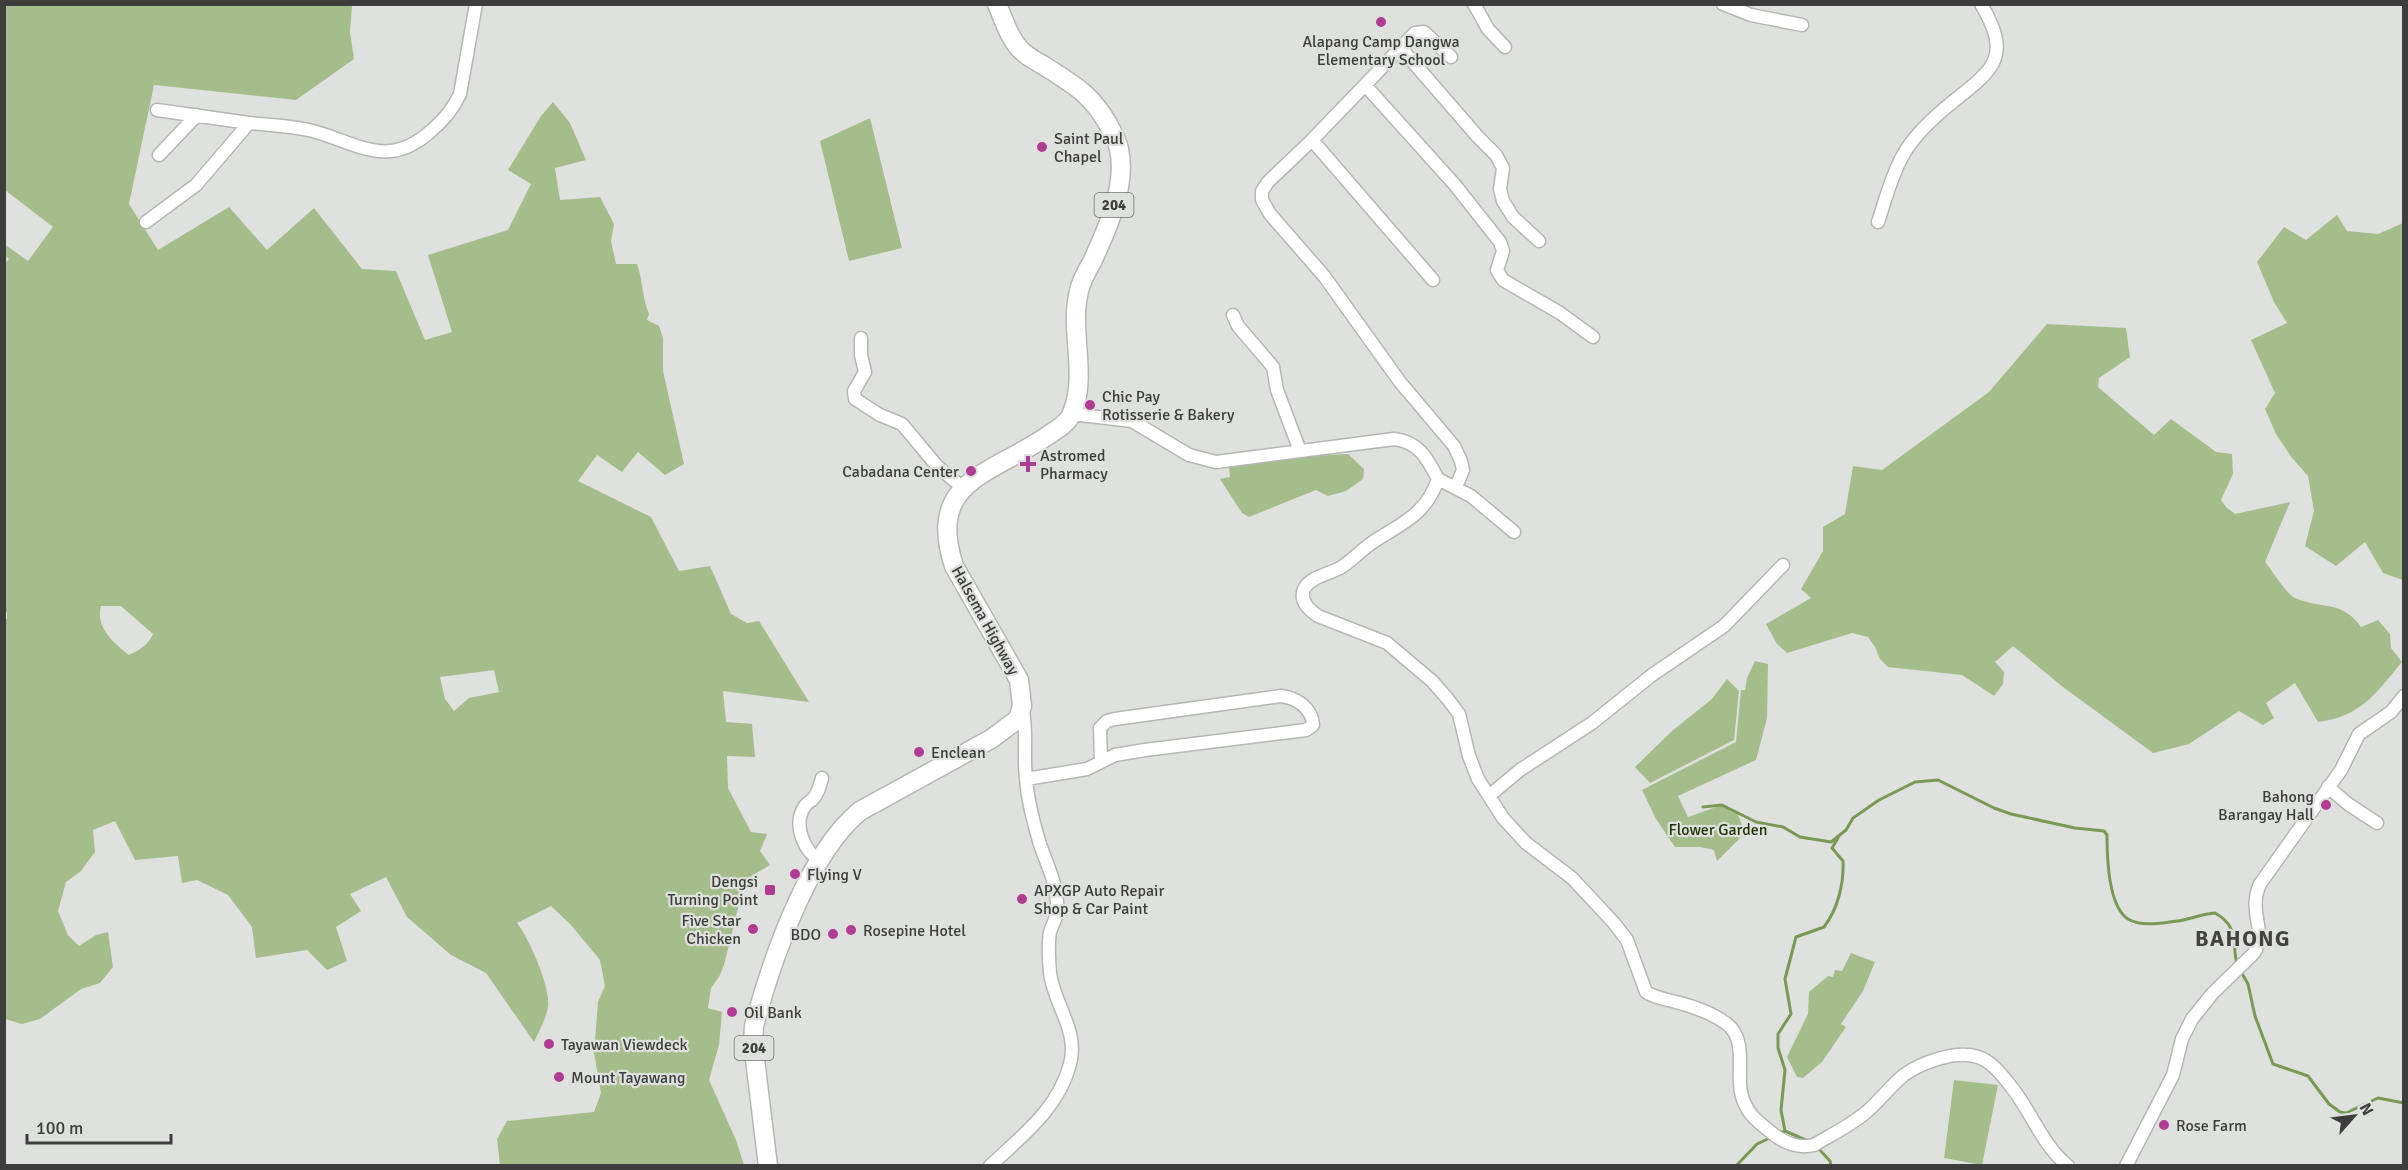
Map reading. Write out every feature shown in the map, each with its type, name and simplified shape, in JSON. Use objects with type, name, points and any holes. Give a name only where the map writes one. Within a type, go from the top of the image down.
[{"type":"highway","name":"204","points":[[997,4],[1009,31],[1023,52],[1070,82],[1094,102],[1114,135],[1119,149],[1121,169],[1110,220],[1079,288],[1076,318],[1078,378],[1072,414]]},
{"type":"highway","name":"Halsema Highway","points":[[1022,706],[1019,680],[967,590],[948,548],[946,533],[949,511],[954,499],[963,488],[987,471],[1039,442],[1063,425],[1072,414]]},
{"type":"highway","name":"204","points":[[768,1166],[753,1043],[754,1026],[798,901],[838,831],[860,811],[991,740],[1018,719],[1022,706]]},
{"type":"street","points":[[157,110],[311,131],[362,149],[380,152],[398,151],[421,141],[454,106],[464,80],[476,4]]},
{"type":"street","points":[[1474,4],[1488,29],[1505,47]]},
{"type":"street","points":[[1723,4],[1750,15],[1802,25]]},
{"type":"street","points":[[1878,222],[1902,156],[1935,118],[1989,71],[1995,54],[1995,32],[1981,4]]},
{"type":"street","points":[[1451,57],[1420,31],[1415,33],[1312,140],[1268,182],[1262,191],[1262,200],[1270,214],[1324,276],[1400,382],[1454,446],[1463,470],[1456,487]]},
{"type":"street","points":[[1400,47],[1496,155],[1503,168],[1500,189],[1503,201],[1521,225],[1539,241]]},
{"type":"street","points":[[1365,85],[1455,185],[1500,242],[1503,248],[1497,270],[1503,280],[1568,317],[1593,337]]},
{"type":"street","points":[[159,155],[197,115]]},
{"type":"street","points":[[146,222],[196,185],[249,123]]},
{"type":"street","points":[[1312,140],[1433,280]]},
{"type":"street","points":[[1233,315],[1238,326],[1273,367],[1277,390],[1300,451]]},
{"type":"street","points":[[861,338],[861,355],[865,372],[853,397],[880,415],[902,424],[937,466],[963,488]]},
{"type":"street","points":[[1072,414],[1132,421],[1189,455],[1216,462],[1394,439],[1406,440],[1419,448],[1438,479],[1456,487],[1485,506],[1514,532]]},
{"type":"street","points":[[1438,479],[1434,491],[1412,518],[1372,542],[1343,566],[1310,582],[1304,589],[1303,599],[1308,609],[1318,616],[1387,643],[1432,681],[1459,714],[1469,756],[1478,779],[1513,831],[1572,878],[1628,940],[1646,992],[1660,999],[1687,1005],[1726,1023],[1734,1032],[1739,1042],[1740,1091],[1754,1119],[1782,1142],[1806,1147],[1817,1143],[1866,1113],[1896,1082],[1914,1069],[1939,1060],[1970,1056],[1987,1061],[2003,1077],[2026,1108],[2049,1148],[2068,1166]]},
{"type":"street","points":[[1490,795],[1520,770],[1592,723],[1652,675],[1724,626],[1783,565]]},
{"type":"street","points":[[1026,779],[1087,770],[1115,755],[1306,730],[1313,725],[1313,722],[1304,705],[1289,697],[1281,696],[1115,719],[1107,721],[1100,728],[1101,761]]},
{"type":"street","points":[[2126,1166],[2173,1075],[2186,1030],[2202,1006],[2258,946],[2260,939],[2254,904],[2260,885],[2341,770],[2359,734],[2391,712],[2403,696]]},
{"type":"street","points":[[990,1166],[1041,1118],[1056,1098],[1071,1062],[1073,1046],[1071,1031],[1056,996],[1050,974],[1050,932],[1057,911],[1055,889],[1038,839],[1026,779],[1026,724],[1022,706]]},
{"type":"street","points":[[821,861],[807,849],[802,839],[800,825],[805,805],[817,793],[822,778]]},
{"type":"street","points":[[2328,787],[2348,804],[2377,823]]},
{"type":"green space","points":[[5,5],[352,5],[350,32],[354,59],[296,100],[154,85],[129,204],[158,250],[229,207],[267,250],[314,208],[362,269],[396,271],[425,340],[452,332],[428,255],[508,230],[531,184],[508,170],[541,116],[553,102],[570,123],[586,160],[555,168],[560,200],[600,197],[614,224],[611,241],[616,264],[637,264],[649,314],[647,320],[659,326],[663,338],[663,371],[684,464],[665,475],[638,452],[622,472],[597,455],[578,481],[651,517],[679,571],[710,566],[731,614],[747,623],[759,621],[809,702],[723,691],[726,722],[752,724],[755,757],[727,756],[728,788],[751,832],[767,834],[760,851],[770,865],[745,880],[724,965],[711,988],[708,1008],[722,1012],[719,1045],[709,1080],[736,1140],[744,1165],[500,1165],[497,1139],[507,1121],[594,1112],[601,1093],[594,1053],[598,1002],[605,986],[600,960],[571,925],[551,906],[517,923],[538,964],[548,999],[546,1016],[534,1042],[486,973],[451,955],[407,917],[386,877],[350,894],[361,911],[336,927],[347,961],[327,970],[307,950],[256,958],[252,927],[228,895],[197,880],[182,883],[178,856],[135,860],[115,821],[93,830],[95,852],[81,871],[66,882],[58,911],[68,935],[79,946],[96,935],[108,932],[113,967],[100,983],[81,989],[40,1019],[22,1024],[5,1019],[4,619],[7,619],[7,612],[4,611],[4,265],[9,259],[5,256],[4,244],[28,261],[53,227],[5,190]],"holes":[[[101,606],[121,606],[153,634],[149,641],[129,655],[108,635],[101,621]],[[494,670],[499,692],[469,698],[454,711],[445,699],[440,677]]]},
{"type":"green space","points":[[870,118],[902,248],[849,261],[820,141]]},
{"type":"green space","points":[[2337,215],[2347,231],[2378,234],[2403,223],[2403,580],[2383,573],[2365,542],[2336,566],[2305,546],[2314,511],[2308,476],[2292,458],[2276,434],[2265,409],[2275,393],[2251,340],[2287,323],[2274,302],[2257,262],[2284,227],[2306,240]]},
{"type":"green space","points":[[2047,324],[2126,328],[2130,357],[2099,378],[2098,387],[2154,435],[2171,419],[2216,452],[2232,454],[2233,474],[2221,500],[2235,514],[2290,502],[2265,562],[2291,596],[2339,609],[2354,618],[2361,627],[2378,620],[2390,634],[2391,648],[2402,662],[2367,701],[2346,715],[2318,722],[2295,683],[2266,703],[2274,718],[2263,725],[2239,711],[2189,744],[2153,753],[2063,687],[2013,646],[1995,662],[2004,672],[2003,684],[1994,696],[1962,675],[1888,667],[1880,659],[1868,637],[1852,633],[1787,653],[1777,644],[1766,624],[1811,598],[1801,589],[1823,551],[1823,527],[1845,514],[1853,466],[1882,470],[1989,392]]},
{"type":"green space","points":[[1348,454],[1364,469],[1363,479],[1346,491],[1328,496],[1316,490],[1249,517],[1242,513],[1220,479],[1230,477],[1229,466],[1273,458]]},
{"type":"green space","name":"Flower Garden","points":[[1755,661],[1768,664],[1767,718],[1756,760],[1678,796],[1688,817],[1722,805],[1737,812],[1745,833],[1717,861],[1714,850],[1700,847],[1675,847],[1656,819],[1642,790],[1736,742],[1741,690],[1745,690],[1747,678]]},
{"type":"green space","points":[[1727,679],[1739,691],[1734,740],[1650,783],[1635,767],[1672,731],[1712,699]]},
{"type":"green space","points":[[1851,953],[1875,962],[1863,991],[1841,1024],[1846,1027],[1822,1062],[1803,1078],[1797,1077],[1787,1057],[1808,1014],[1809,992],[1828,976],[1833,977],[1835,970],[1842,971]]},
{"type":"green space","points":[[1954,1080],[1998,1085],[1982,1165],[1944,1158]]},
{"type":"waterway","points":[[1703,807],[1722,805],[1756,822],[1783,827],[1800,837],[1831,842],[1846,830],[1853,818],[1879,800],[1915,782],[1938,780],[2011,814],[2075,828],[2104,831],[2107,835],[2110,880],[2121,913],[2133,921],[2153,924],[2215,913],[2223,918],[2231,929],[2237,965]]},
{"type":"waterway","points":[[1780,1133],[1785,1131],[1781,1110],[1785,1070],[1778,1048],[1778,1034],[1791,1014],[1785,979],[1796,937],[1824,927],[1836,904],[1843,869],[1843,861],[1832,848],[1838,838]]},
{"type":"waterway","points":[[2240,970],[2248,984],[2255,1016],[2273,1064],[2308,1076],[2329,1104],[2340,1112],[2346,1113],[2378,1098],[2404,1103]]},
{"type":"waterway","points":[[1785,1131],[1808,1141]]},
{"type":"waterway","points":[[1736,1166],[1757,1144],[1772,1137]]},
{"type":"waterway","points":[[1818,1148],[1830,1161],[1831,1166]]},
{"type":"place","name":"Alapang Camp Dangwa Elementary School","points":[[1381,22]]},
{"type":"place","name":"Saint Paul Chapel","points":[[1042,147]]},
{"type":"place","name":"Chic Pay Rotisserie & Bakery","points":[[1090,405]]},
{"type":"place","name":"Astromed Pharmacy","points":[[1028,464]]},
{"type":"place","name":"Cabadana Center","points":[[971,471]]},
{"type":"place","name":"Enclean","points":[[919,752]]},
{"type":"place","name":"Bahong Barangay Hall","points":[[2326,805]]},
{"type":"place","name":"Flying V","points":[[795,874]]},
{"type":"place","name":"Dengsi Turning Point","points":[[770,890]]},
{"type":"place","name":"APXGP Auto Repair Shop & Car Paint","points":[[1022,899]]},
{"type":"place","name":"Five Star Chicken","points":[[753,929]]},
{"type":"place","name":"Rosepine Hotel","points":[[851,930]]},
{"type":"place","name":"BDO","points":[[833,934]]},
{"type":"place","name":"Oil Bank","points":[[732,1012]]},
{"type":"place","name":"Tayawan Viewdeck","points":[[549,1044]]},
{"type":"place","name":"Mount Tayawang","points":[[559,1077]]},
{"type":"place","name":"Rose Farm","points":[[2164,1125]]},
{"type":"district","name":"BAHONG","points":[[2243,938]]}]
